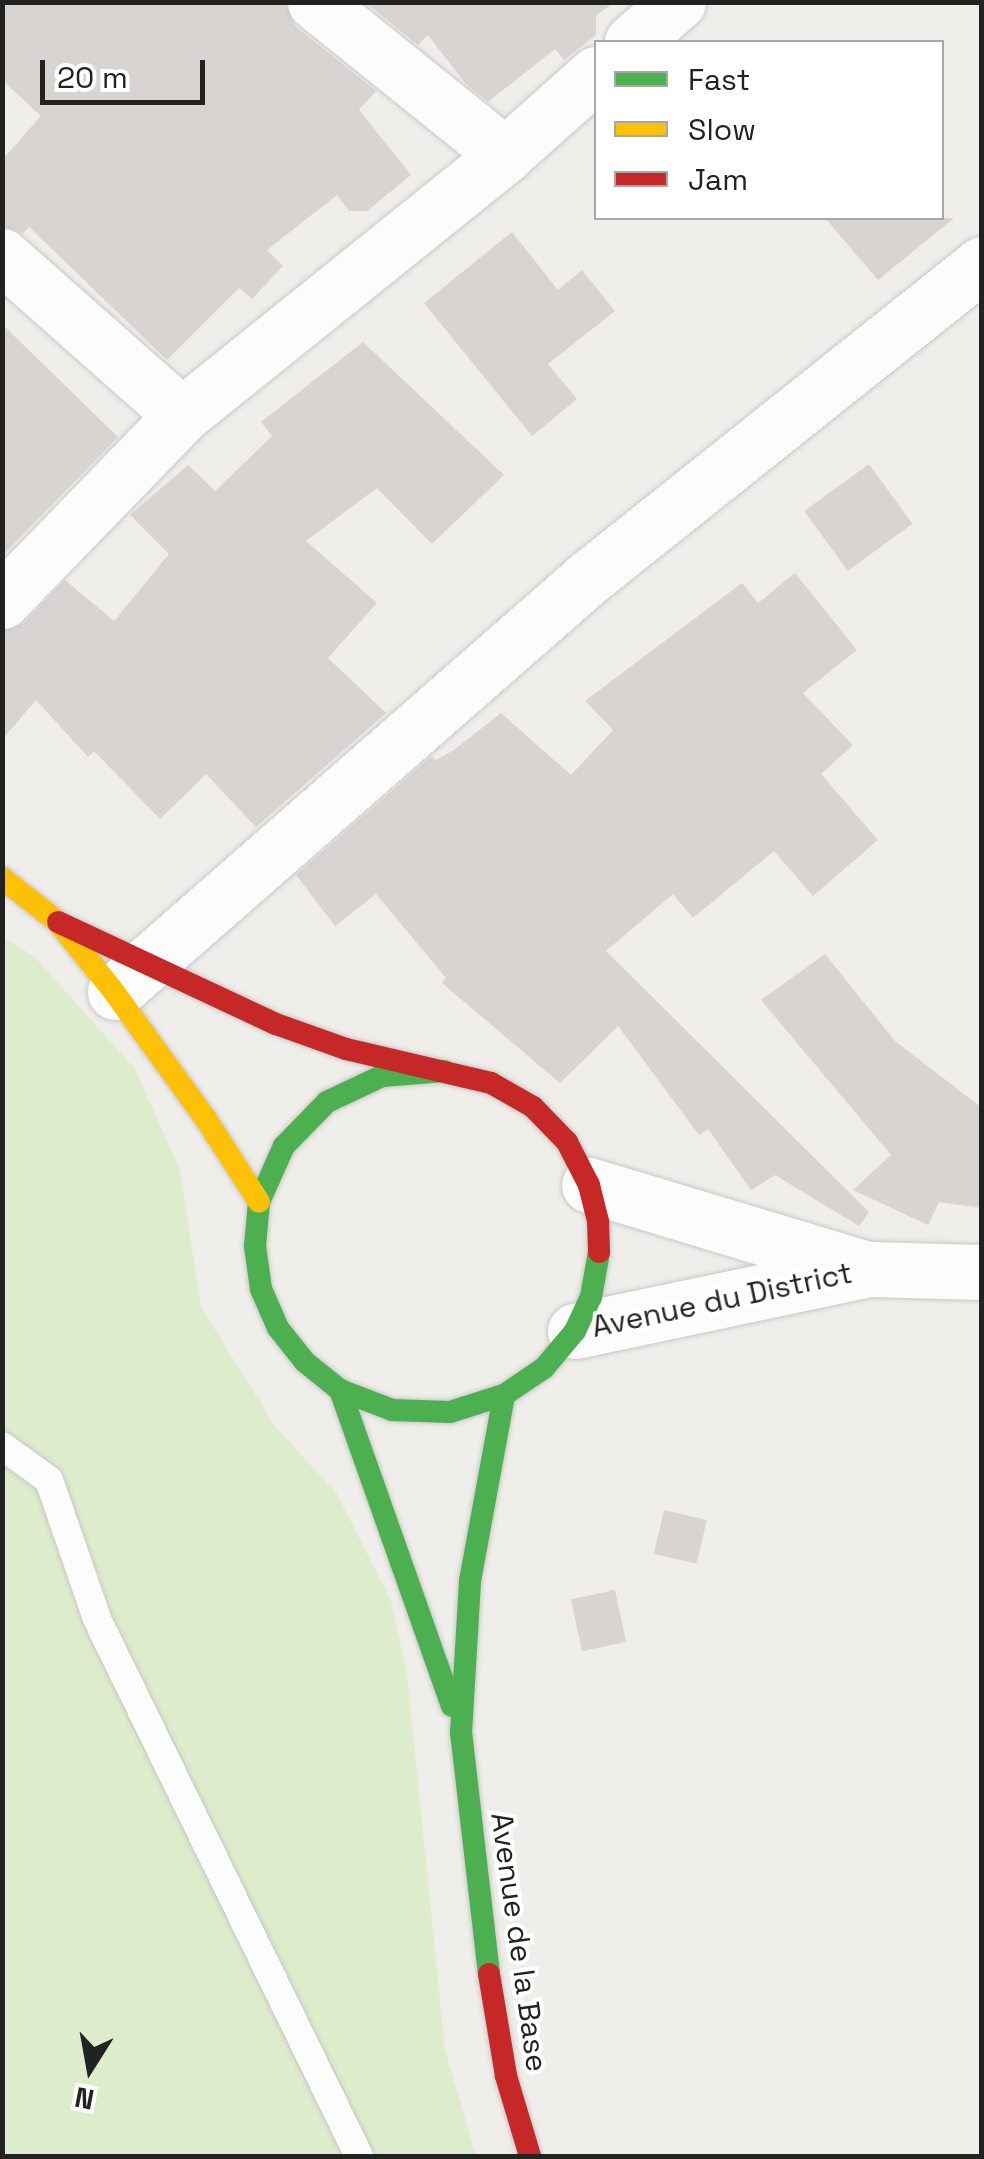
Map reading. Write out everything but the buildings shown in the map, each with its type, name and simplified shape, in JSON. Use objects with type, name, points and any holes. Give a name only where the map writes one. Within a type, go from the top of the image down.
[{"type":"main road","points":[[2,878],[131,978],[346,1049],[444,1071],[491,1083],[534,1107],[567,1142],[590,1185],[598,1222],[599,1259],[591,1297],[575,1331],[544,1368],[504,1396],[450,1412],[392,1410],[340,1390],[305,1362],[287,1340],[260,1288],[255,1246],[258,1202],[284,1146],[327,1102],[382,1076],[444,1071]]},
{"type":"main road","points":[[58,922],[131,978],[206,1118],[258,1202]]},
{"type":"main road","name":"Avenue de la Base","points":[[340,1390],[461,1733]]},
{"type":"main road","name":"Avenue de la Base","points":[[504,1396],[470,1581],[461,1733],[480,1928],[506,2076],[530,2156]]},
{"type":"street","points":[[314,2],[505,155]]},
{"type":"street","points":[[634,40],[678,2]]},
{"type":"street","points":[[2,602],[182,416],[505,155],[594,76]]},
{"type":"street","points":[[2,256],[182,416]]},
{"type":"street","points":[[131,978],[270,852],[588,578],[982,264]]},
{"type":"street","name":"Avenue du District","points":[[590,1185],[868,1269]]},
{"type":"street","name":"Avenue du District","points":[[575,1331],[868,1269],[982,1272]]},
{"type":"lane","points":[[2,1446],[49,1480],[97,1619],[359,2156]]},
{"type":"green space","points":[[2,937],[34,956],[135,1069],[180,1170],[201,1307],[275,1426],[337,1494],[391,1601],[407,1674],[445,2050],[476,2156],[3,2156]]},
{"type":"traffic: fast","points":[[444,1071],[382,1076],[327,1102],[284,1146],[259,1202],[255,1246],[261,1289],[278,1328],[305,1362],[340,1390],[392,1410],[450,1412],[504,1395],[544,1368],[575,1331],[591,1297],[599,1252]]},
{"type":"traffic: fast","points":[[340,1390],[452,1706]]},
{"type":"traffic: fast","points":[[489,1974],[461,1733],[470,1581],[504,1395]]},
{"type":"traffic: slow","points":[[2,878],[58,922],[114,992],[206,1119],[259,1202]]},
{"type":"traffic: jam","points":[[58,922],[276,1024],[346,1049],[491,1083],[533,1107],[567,1142],[589,1185],[598,1222],[599,1252]]},
{"type":"traffic: jam","points":[[489,1974],[506,2076],[530,2156]]}]
